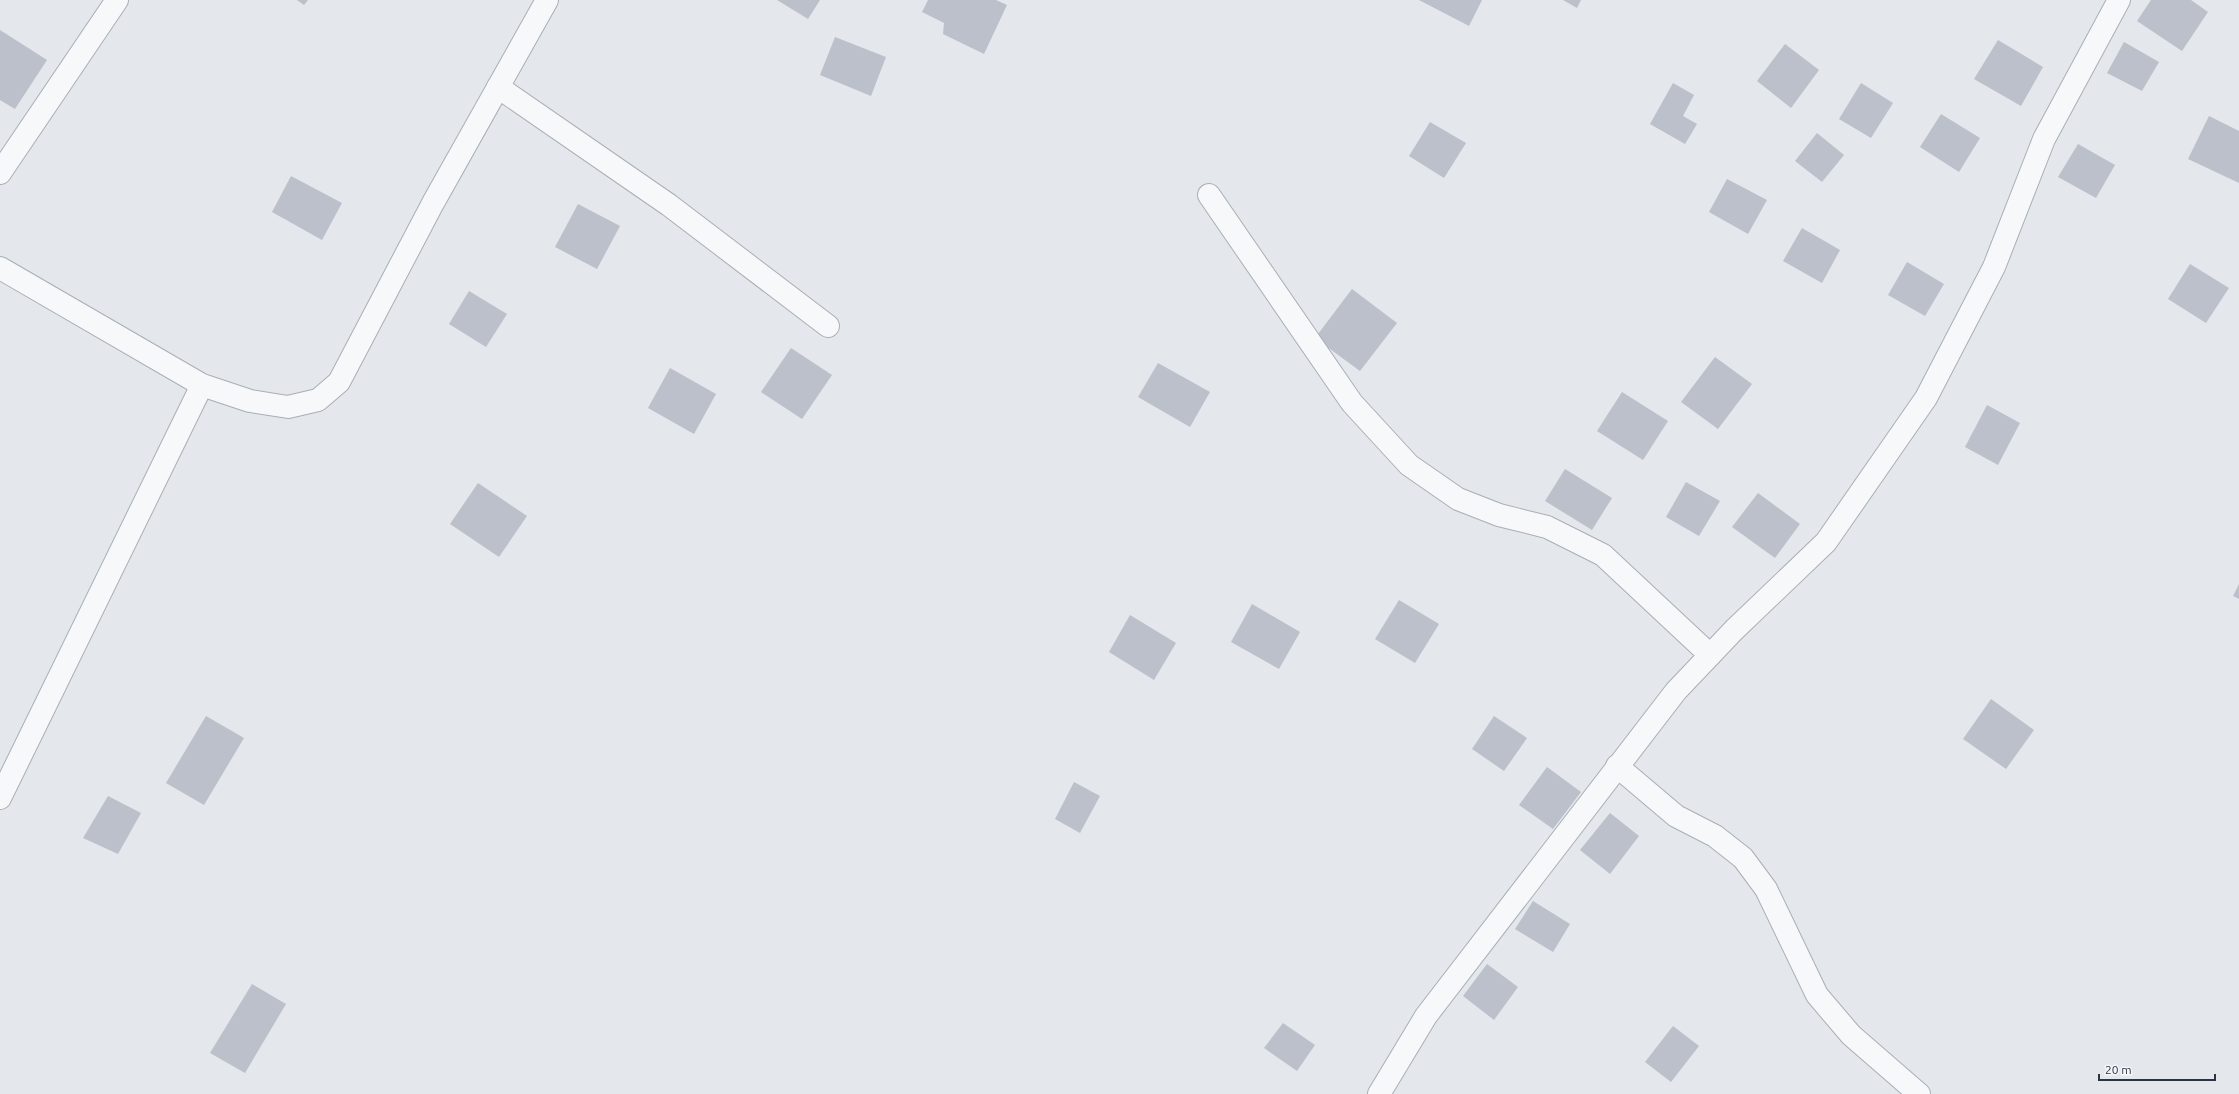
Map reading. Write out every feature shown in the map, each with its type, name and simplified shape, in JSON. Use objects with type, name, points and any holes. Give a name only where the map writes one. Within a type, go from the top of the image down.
[{"type":"street","points":[[0,173],[117,0]]},
{"type":"street","points":[[0,268],[202,385],[250,401],[288,407],[318,400],[339,382],[433,203],[547,0]]},
{"type":"street","points":[[1379,1094],[1426,1016],[1617,766],[1676,691],[1710,655],[1826,542],[1926,398],[1994,267],[2044,139],[2119,0]]},
{"type":"street","points":[[498,87],[669,205],[828,326]]},
{"type":"street","points":[[1209,195],[1352,403],[1409,465],[1458,499],[1500,515],[1548,527],[1603,555],[1710,655]]},
{"type":"street","points":[[0,798],[202,385]]},
{"type":"street","points":[[1617,766],[1676,816],[1715,836],[1743,858],[1766,889],[1817,995],[1851,1035],[1919,1094]]},
{"type":"building","points":[[297,0],[308,0],[304,5]]},
{"type":"building","points":[[777,0],[820,0],[808,19]]},
{"type":"building","points":[[928,0],[996,0],[1007,5],[984,54],[943,34],[944,23],[922,12]]},
{"type":"building","points":[[1419,0],[1482,0],[1469,26]]},
{"type":"building","points":[[1563,0],[1581,0],[1577,8]]},
{"type":"building","points":[[2151,0],[2191,0],[2208,12],[2182,51],[2137,21]]},
{"type":"building","points":[[0,30],[47,60],[15,109],[0,100]]},
{"type":"building","points":[[835,37],[886,57],[871,96],[820,75]]},
{"type":"building","points":[[1998,40],[2043,67],[2021,106],[1974,79]]},
{"type":"building","points":[[2124,42],[2159,62],[2142,91],[2107,73]]},
{"type":"building","points":[[1785,44],[1819,70],[1791,108],[1757,81]]},
{"type":"building","points":[[1673,83],[1694,95],[1683,116],[1697,124],[1685,144],[1650,124]]},
{"type":"building","points":[[1861,83],[1893,103],[1871,138],[1839,119]]},
{"type":"building","points":[[1941,114],[1980,138],[1959,172],[1920,147]]},
{"type":"building","points":[[2209,116],[2239,131],[2239,183],[2188,159]]},
{"type":"building","points":[[1430,122],[1466,143],[1444,178],[1409,156]]},
{"type":"building","points":[[1817,133],[1844,155],[1822,182],[1795,161]]},
{"type":"building","points":[[2078,144],[2115,165],[2096,198],[2058,177]]},
{"type":"building","points":[[291,176],[342,203],[322,240],[272,212]]},
{"type":"building","points":[[1727,179],[1767,200],[1748,234],[1709,212]]},
{"type":"building","points":[[578,204],[620,226],[597,269],[555,247]]},
{"type":"building","points":[[1802,228],[1840,250],[1822,283],[1783,261]]},
{"type":"building","points":[[1907,262],[1944,284],[1925,316],[1888,295]]},
{"type":"building","points":[[2190,264],[2229,288],[2206,323],[2168,299]]},
{"type":"building","points":[[1352,289],[1397,323],[1360,371],[1315,338]]},
{"type":"building","points":[[469,291],[507,314],[486,347],[449,324]]},
{"type":"building","points":[[791,348],[832,375],[802,419],[761,392]]},
{"type":"building","points":[[1715,357],[1752,384],[1718,429],[1681,402]]},
{"type":"building","points":[[1158,363],[1210,392],[1190,427],[1138,397]]},
{"type":"building","points":[[670,368],[716,394],[694,434],[648,408]]},
{"type":"building","points":[[1622,392],[1668,421],[1643,460],[1597,431]]},
{"type":"building","points":[[1987,405],[2020,423],[1998,465],[1965,447]]},
{"type":"building","points":[[1565,469],[1612,498],[1592,530],[1545,501]]},
{"type":"building","points":[[1686,482],[1720,501],[1699,536],[1666,517]]},
{"type":"building","points":[[478,483],[527,516],[499,557],[450,524]]},
{"type":"building","points":[[1758,493],[1800,524],[1775,558],[1732,527]]},
{"type":"building","points":[[2239,584],[2239,599],[2233,596]]},
{"type":"building","points":[[1399,600],[1439,624],[1415,663],[1375,639]]},
{"type":"building","points":[[1252,604],[1300,632],[1279,669],[1231,642]]},
{"type":"building","points":[[1130,615],[1176,643],[1154,680],[1109,652]]},
{"type":"building","points":[[1991,699],[2034,730],[2006,769],[1963,739]]},
{"type":"building","points":[[206,716],[244,738],[204,805],[166,783]]},
{"type":"building","points":[[1494,716],[1527,738],[1504,771],[1472,749]]},
{"type":"building","points":[[1547,767],[1581,792],[1553,829],[1519,805]]},
{"type":"building","points":[[1074,782],[1100,796],[1080,833],[1055,819]]},
{"type":"building","points":[[108,796],[141,813],[118,854],[83,838]]},
{"type":"building","points":[[1610,813],[1639,836],[1610,874],[1580,850]]},
{"type":"building","points":[[1533,901],[1570,924],[1553,952],[1515,929]]},
{"type":"building","points":[[1487,964],[1518,987],[1494,1020],[1463,996]]},
{"type":"building","points":[[252,984],[286,1004],[245,1073],[210,1053]]},
{"type":"building","points":[[1283,1023],[1315,1045],[1297,1071],[1264,1048]]},
{"type":"building","points":[[1673,1026],[1699,1046],[1671,1082],[1645,1062]]}]
